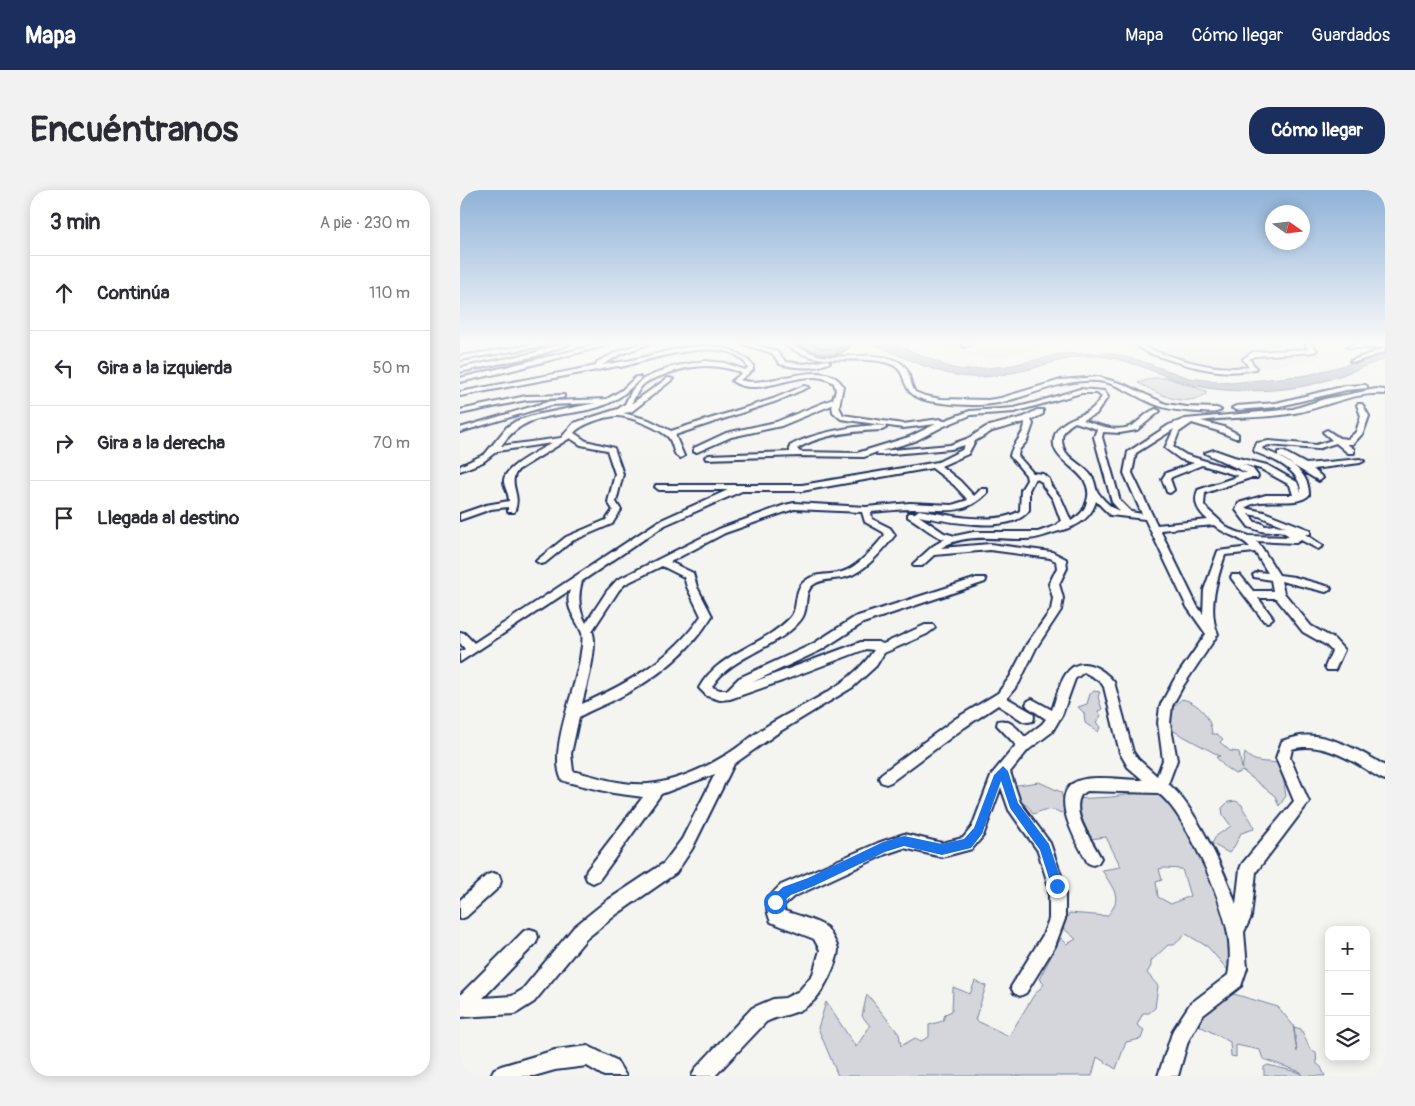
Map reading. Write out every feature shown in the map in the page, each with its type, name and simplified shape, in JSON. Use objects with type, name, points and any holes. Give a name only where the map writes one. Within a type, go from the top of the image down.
[{"type":"street","points":[[460,394],[508,385]]},
{"type":"street","points":[[460,469],[480,461],[494,449],[507,430],[517,424],[557,412],[592,408],[610,402],[630,385]]},
{"type":"street","points":[[460,518],[489,507],[512,507],[514,493],[508,482],[509,475],[524,462],[568,437],[573,428],[589,421],[621,412],[630,402],[640,385]]},
{"type":"street","points":[[589,421],[620,414],[664,385]]},
{"type":"street","points":[[839,385],[834,410],[842,417],[903,426]]},
{"type":"street","points":[[908,385],[914,394],[921,398],[940,401],[1000,400],[1054,385]]},
{"type":"street","points":[[1121,385],[1154,401],[1185,408],[1224,410],[1276,405],[1346,388],[1385,386]]},
{"type":"street","points":[[670,434],[775,400],[806,387]]},
{"type":"street","points":[[857,455],[912,439],[941,424],[970,413],[997,412],[1036,405],[1080,391],[1097,391],[1104,394],[1105,397],[1093,412],[1068,423],[1061,430],[1058,436],[1058,448],[1065,458],[1088,477],[1094,494],[1113,513],[1149,516]]},
{"type":"street","points":[[1211,629],[1199,618],[1192,607],[1131,481],[1128,473],[1132,452],[1172,427],[1191,420],[1294,411],[1325,401],[1376,391],[1385,392]]},
{"type":"street","points":[[460,412],[547,396],[572,396],[610,402]]},
{"type":"street","points":[[460,430],[551,403],[596,400]]},
{"type":"street","points":[[697,450],[730,435],[778,424],[835,401]]},
{"type":"street","points":[[1140,403],[1154,401]]},
{"type":"street","points":[[1261,444],[1317,447],[1339,440],[1350,442],[1359,432],[1365,416],[1360,405]]},
{"type":"street","points":[[1075,420],[1115,430],[1131,429],[1136,428],[1147,416],[1156,411]]},
{"type":"street","points":[[709,457],[799,454],[857,455],[951,447],[972,440],[989,429],[1027,420],[1040,412]]},
{"type":"street","points":[[620,414],[636,418],[670,434],[675,441],[680,456]]},
{"type":"street","points":[[799,454],[793,448],[797,444],[814,438],[872,428],[893,428],[959,417]]},
{"type":"street","points":[[898,509],[939,518],[962,520],[996,521],[1022,514],[1026,506],[1025,489],[1031,480],[1030,475],[1014,456],[1015,450],[1023,441],[1029,424],[1027,420]]},
{"type":"street","points":[[1191,420],[1221,429],[1235,436]]},
{"type":"street","points":[[1191,420],[1176,431],[1169,448],[1178,455],[1201,463],[1250,476]]},
{"type":"street","points":[[1103,428],[1099,431],[1098,437],[1115,499],[1130,515]]},
{"type":"street","points":[[1327,432],[1351,451]]},
{"type":"street","points":[[494,449],[568,437],[584,443],[610,448],[619,474],[612,502],[618,510],[609,522],[569,539],[541,561]]},
{"type":"street","points":[[1318,438],[1341,450]]},
{"type":"street","points":[[659,487],[802,488],[934,465],[965,452],[972,440]]},
{"type":"street","points":[[1261,444],[1304,467],[1319,478]]},
{"type":"street","points":[[1240,510],[1242,504],[1254,500],[1298,498],[1305,495],[1305,481],[1292,469],[1258,450],[1261,444]]},
{"type":"street","points":[[1298,498],[1294,484],[1278,473],[1214,452],[1209,454],[1249,470],[1254,476],[1201,492],[1200,505],[1204,512],[1226,531],[1248,540],[1257,549],[1276,577],[1279,594],[1307,628],[1330,642],[1338,650],[1331,667]]},
{"type":"street","points":[[1304,467],[1360,461]]},
{"type":"street","points":[[1170,490],[1166,480],[1169,475],[1201,463]]},
{"type":"street","points":[[934,465],[957,483],[973,502]]},
{"type":"street","points":[[1030,475],[1040,476],[1046,480],[1047,486],[1057,498],[1066,521],[1061,529]]},
{"type":"street","points":[[460,658],[662,523],[741,488]]},
{"type":"street","points":[[586,630],[595,622],[611,590],[621,582],[722,531],[785,508],[794,506],[866,510],[898,509],[914,506],[944,509],[961,507],[973,502],[984,491]]},
{"type":"street","points":[[918,564],[939,545],[957,539],[976,535],[1046,534],[1061,529],[1076,522],[1089,511],[1094,494]]},
{"type":"street","points":[[898,509],[926,523],[941,535],[957,539]]},
{"type":"street","points":[[866,510],[868,520],[887,530],[890,535],[851,572],[812,581],[801,593],[797,618],[782,631],[733,662],[706,683],[705,688],[711,693],[720,695],[730,694],[865,645],[878,646],[880,650]]},
{"type":"street","points":[[1240,510],[1261,514],[1307,532]]},
{"type":"street","points":[[1240,510],[1252,525],[1258,525],[1265,534]]},
{"type":"street","points":[[1154,528],[1216,522]]},
{"type":"street","points":[[1265,534],[1270,527],[1285,529],[1318,546]]},
{"type":"street","points":[[1248,540],[1265,534],[1296,540],[1294,534],[1285,529]]},
{"type":"street","points":[[886,778],[960,723],[998,698],[1015,680],[1031,647],[1056,610],[1058,598],[1054,584],[1062,568],[1061,559],[1052,555],[990,546],[933,552]]},
{"type":"street","points":[[1160,787],[1170,760],[1164,723],[1166,706],[1178,683],[1212,634],[1207,615],[1207,598],[1221,553],[1257,549]]},
{"type":"street","points":[[573,714],[634,684],[660,666],[702,625],[707,616],[692,586],[689,575],[662,562]]},
{"type":"street","points":[[1258,575],[1276,577],[1326,589]]},
{"type":"street","points":[[1236,577],[1268,618]]},
{"type":"street","points":[[578,578],[573,596],[578,618],[588,634],[587,654],[564,754],[567,776],[635,789],[656,790],[710,771],[730,760],[780,724],[827,699],[857,678],[872,664],[880,650],[897,641],[915,637],[929,628]]},
{"type":"street","points":[[730,694],[743,681],[817,647],[859,620],[982,580]]},
{"type":"street","points":[[1250,595],[1279,594]]},
{"type":"street","points":[[460,636],[472,649]]},
{"type":"street","points":[[702,1076],[759,1015],[773,1008],[787,1006],[805,997],[820,979],[829,949],[820,933],[777,916],[775,902],[787,891],[883,848],[904,841],[942,850],[967,844],[978,831],[997,778],[1023,746],[1047,728],[1054,718],[1070,678],[1075,671],[1082,668],[1088,668],[1104,678],[1110,685],[1127,753],[1133,763],[1160,787],[1168,791],[1176,801],[1206,850],[1220,881],[1236,931],[1238,968],[1235,980],[1196,1010],[1180,1036],[1168,1076]]},
{"type":"street","points":[[998,698],[1028,717]]},
{"type":"street","points":[[1032,704],[1054,718]]},
{"type":"street","points":[[1003,725],[1019,739],[1023,746]]},
{"type":"street","points":[[1236,931],[1243,917],[1248,869],[1302,802],[1283,758],[1287,745],[1303,741],[1318,743],[1352,754],[1383,771]]},
{"type":"street","points":[[460,1008],[514,1005],[528,996],[580,933],[611,908],[670,868],[687,844],[730,760]]},
{"type":"street","points":[[1003,771],[1014,805],[1045,848],[1057,886],[1057,920],[1049,940],[1020,987]]},
{"type":"street","points":[[1093,858],[1075,823],[1069,799],[1072,792],[1085,785],[1160,787]]},
{"type":"street","points":[[593,875],[656,790]]},
{"type":"street","points":[[460,911],[493,881]]},
{"type":"street","points":[[460,1008],[530,938]]},
{"type":"street","points":[[501,1076],[555,1060],[588,1056],[609,1066],[616,1076]]},
{"type":"shaded area","points":[[1143,385],[1189,385],[1206,391],[1206,394],[1188,400],[1180,400],[1163,395]]},
{"type":"shaded area","points":[[1094,691],[1100,692],[1098,697],[1102,709],[1098,711],[1101,716],[1096,722],[1100,727],[1098,732],[1085,723],[1084,713],[1078,707],[1087,704],[1090,694]]},
{"type":"shaded area","points":[[1182,699],[1199,707],[1207,717],[1212,734],[1217,734],[1223,739],[1220,742],[1230,751],[1239,752],[1242,769],[1245,753],[1252,759],[1278,763],[1283,776],[1286,796],[1279,806],[1275,796],[1243,771],[1235,774],[1216,757],[1220,756],[1168,728],[1167,713]]},
{"type":"shaded area","points":[[1039,782],[1061,792],[1066,810],[1061,813],[1047,810],[1033,814],[1026,805],[1015,803],[1011,786]]},
{"type":"shaded area","points":[[1142,792],[1165,794],[1208,868],[1231,926],[1232,975],[1208,947],[1186,934],[1174,945],[1168,945],[1151,961],[1151,966],[1147,973],[1158,986],[1155,1008],[1149,1013],[1143,1013],[1137,1025],[1144,1030],[1141,1039],[1126,1042],[1116,1069],[1097,1057],[1092,1076],[838,1076],[818,1028],[826,1002],[856,1047],[870,1026],[862,1016],[867,994],[899,1034],[901,1046],[915,1038],[921,1041],[929,1037],[929,1025],[943,1021],[945,1014],[952,1011],[953,987],[970,994],[975,981],[986,986],[975,1020],[1009,1036],[1034,995],[1044,984],[1039,979],[1061,938],[1067,944],[1076,939],[1063,928],[1069,913],[1107,916],[1115,904],[1115,893],[1102,870],[1121,867],[1106,837],[1090,839],[1074,799],[1112,797]],"holes":[[[1159,869],[1182,869],[1190,896],[1171,904],[1158,897],[1156,882],[1162,880]]]},
{"type":"shaded area","points":[[1236,801],[1242,805],[1254,829],[1241,833],[1229,853],[1212,844],[1216,836],[1231,826],[1223,815],[1222,808],[1228,802]]},
{"type":"shaded area","points":[[1234,994],[1278,1007],[1293,1025],[1297,1052],[1294,1027],[1301,1029],[1310,1049],[1316,1052],[1317,1064],[1321,1067],[1325,1076],[1302,1076],[1301,1072],[1263,1059],[1260,1050],[1236,1045],[1236,1057],[1231,1056],[1230,1042],[1200,1026],[1199,1014],[1214,1000]]},
{"type":"shaded area","points":[[1268,1065],[1301,1073],[1301,1076],[1264,1076],[1264,1067]]},
{"type":"water","points":[[1195,385],[1306,385],[1259,391],[1211,389]]},
{"type":"route","points":[[775,902],[787,891],[883,848],[904,841],[942,850],[967,844],[978,831],[997,778],[1003,771],[1008,793],[1014,805],[1045,848],[1057,886]]}]
